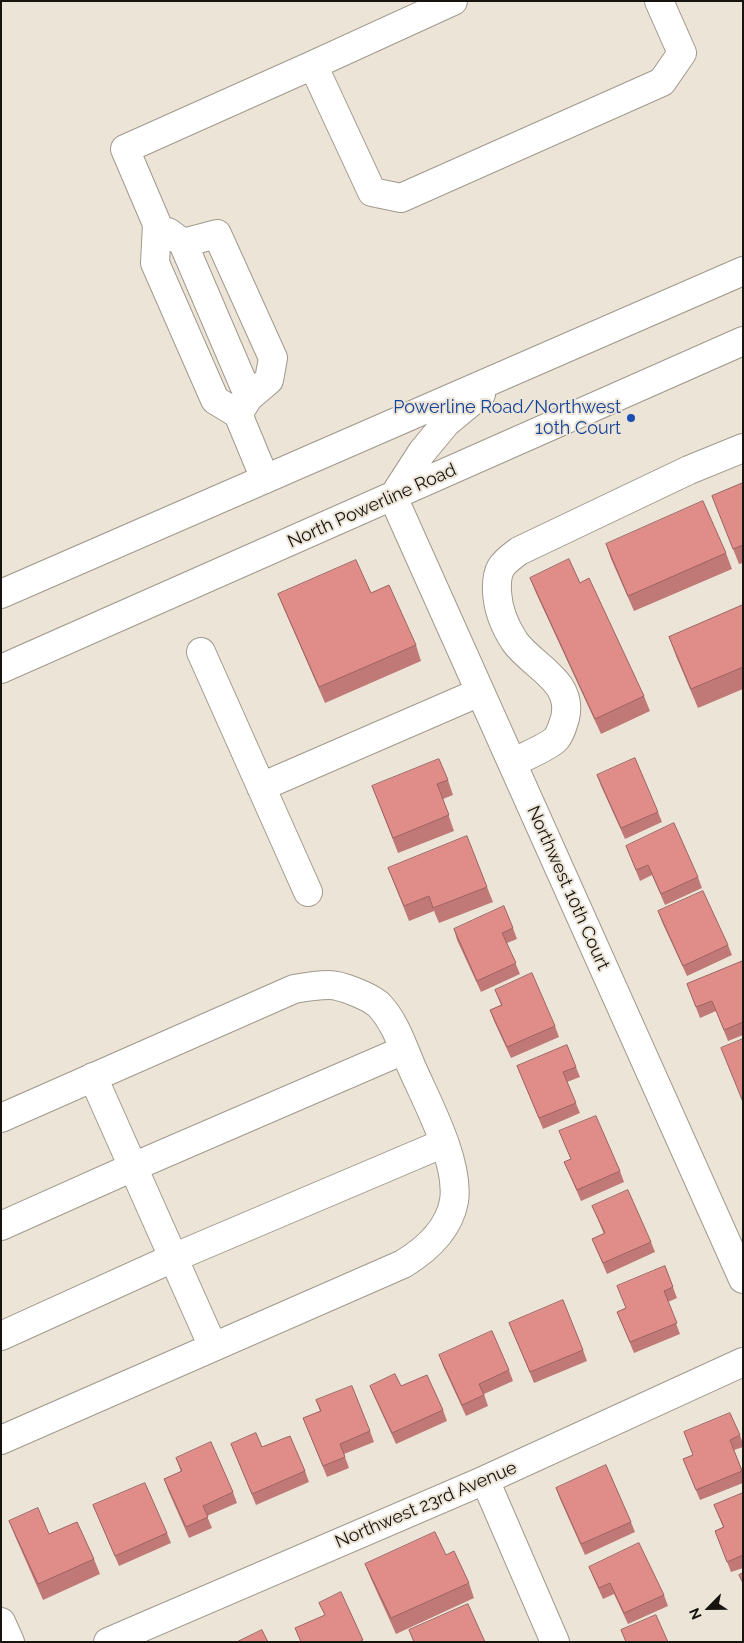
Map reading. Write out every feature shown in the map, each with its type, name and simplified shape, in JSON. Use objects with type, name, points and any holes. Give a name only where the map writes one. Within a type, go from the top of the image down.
[{"type":"main road","points":[[244,405],[214,400],[155,263],[157,224],[125,149],[453,1]]},
{"type":"main road","points":[[313,65],[372,192],[402,198],[662,82],[682,53],[659,1]]},
{"type":"main road","points":[[157,224],[183,243],[214,315],[244,405],[265,479]]},
{"type":"main road","points":[[183,243],[217,234],[273,358],[269,380],[244,405]]},
{"type":"main road","points":[[1,594],[743,271]]},
{"type":"main road","points":[[184,328],[214,315]]},
{"type":"main road","name":"North Powerline Road","points":[[1,669],[743,341]]},
{"type":"main road","points":[[393,497],[422,452],[446,424],[502,375]]},
{"type":"main road","points":[[512,763],[556,739],[563,728],[567,710],[564,695],[555,680],[516,643],[506,625],[500,611],[497,596],[496,582],[499,569],[508,558],[519,551],[689,470],[743,448]]},
{"type":"main road","name":"Northwest 10th Court","points":[[393,497],[743,1279]]},
{"type":"main road","points":[[201,652],[308,892]]},
{"type":"main road","points":[[261,787],[480,692]]},
{"type":"main road","points":[[1,1118],[294,989],[330,985],[363,995],[377,1004],[390,1020],[444,1143],[450,1161],[454,1200],[450,1217],[430,1244],[418,1255],[403,1264],[1,1440]]},
{"type":"main road","points":[[1,1226],[404,1050]]},
{"type":"main road","points":[[93,1077],[213,1347]]},
{"type":"main road","points":[[1,1336],[173,1258],[444,1143]]},
{"type":"main road","name":"Northwest 23rd Avenue","points":[[108,1642],[484,1480],[743,1362]]},
{"type":"main road","points":[[484,1480],[555,1642]]},
{"type":"main road","points":[[1,1622],[10,1642]]},
{"type":"building","points":[[743,483],[743,545],[733,549],[712,496]]},
{"type":"building","points":[[703,501],[726,553],[628,596],[606,544]]},
{"type":"building","points":[[569,559],[580,583],[589,578],[644,696],[595,719],[530,578]]},
{"type":"building","points":[[356,560],[371,593],[389,585],[416,645],[319,687],[278,594]]},
{"type":"building","points":[[743,605],[743,667],[691,689],[669,637]]},
{"type":"building","points":[[635,758],[658,812],[621,828],[597,775]]},
{"type":"building","points":[[439,759],[448,780],[437,784],[449,815],[393,838],[372,786]]},
{"type":"building","points":[[674,823],[698,877],[661,894],[648,865],[636,870],[626,846]]},
{"type":"building","points":[[467,836],[487,887],[433,908],[429,896],[404,906],[388,868]]},
{"type":"building","points":[[703,891],[728,945],[683,966],[658,911]]},
{"type":"building","points":[[504,906],[513,928],[502,933],[516,963],[477,981],[454,929]]},
{"type":"building","points":[[743,961],[743,1022],[724,1030],[712,1001],[696,1007],[687,984]]},
{"type":"building","points":[[532,973],[555,1026],[507,1047],[490,1010],[502,1005],[495,990]]},
{"type":"building","points":[[743,1039],[743,1102],[721,1048]]},
{"type":"building","points":[[567,1045],[576,1067],[563,1072],[576,1103],[539,1118],[517,1066]]},
{"type":"building","points":[[596,1116],[620,1171],[577,1190],[564,1162],[571,1159],[559,1131]]},
{"type":"building","points":[[628,1190],[651,1242],[603,1263],[592,1239],[605,1233],[592,1206]]},
{"type":"building","points":[[665,1266],[673,1287],[664,1291],[677,1323],[630,1342],[617,1312],[626,1308],[617,1286]]},
{"type":"building","points":[[563,1300],[583,1350],[530,1372],[509,1323]]},
{"type":"building","points":[[492,1331],[509,1370],[479,1384],[484,1395],[462,1405],[439,1355]]},
{"type":"building","points":[[395,1374],[401,1386],[427,1375],[443,1410],[392,1433],[370,1386]]},
{"type":"building","points":[[352,1386],[370,1431],[340,1444],[345,1457],[323,1466],[303,1418],[321,1411],[316,1400]]},
{"type":"building","points":[[730,1413],[740,1435],[730,1440],[742,1471],[696,1490],[683,1459],[693,1455],[684,1432]]},
{"type":"building","points":[[256,1433],[262,1447],[290,1436],[305,1471],[252,1494],[231,1444]]},
{"type":"building","points":[[211,1442],[233,1492],[203,1506],[208,1517],[186,1527],[164,1479],[182,1471],[176,1458]]},
{"type":"building","points":[[606,1465],[631,1522],[581,1544],[556,1488]]},
{"type":"building","points":[[145,1483],[167,1533],[115,1556],[93,1505]]},
{"type":"building","points":[[743,1493],[743,1555],[727,1562],[715,1531],[724,1527],[714,1505]]},
{"type":"building","points":[[38,1508],[49,1534],[77,1522],[94,1559],[38,1584],[9,1521]]},
{"type":"building","points":[[435,1532],[446,1555],[454,1551],[469,1583],[391,1618],[365,1564]]},
{"type":"building","points":[[639,1543],[664,1595],[624,1613],[610,1583],[599,1588],[589,1567]]},
{"type":"building","points":[[743,1573],[743,1583],[739,1575]]},
{"type":"building","points":[[341,1592],[363,1640],[359,1642],[301,1642],[295,1628],[325,1615],[319,1603]]},
{"type":"building","points":[[468,1604],[485,1642],[414,1642],[409,1630]]},
{"type":"building","points":[[656,1615],[668,1642],[626,1642],[621,1630]]},
{"type":"building","points":[[262,1630],[268,1642],[237,1642]]},
{"type":"place","name":"Powerline Road/Northwest 10th Court","points":[[631,418]]}]
